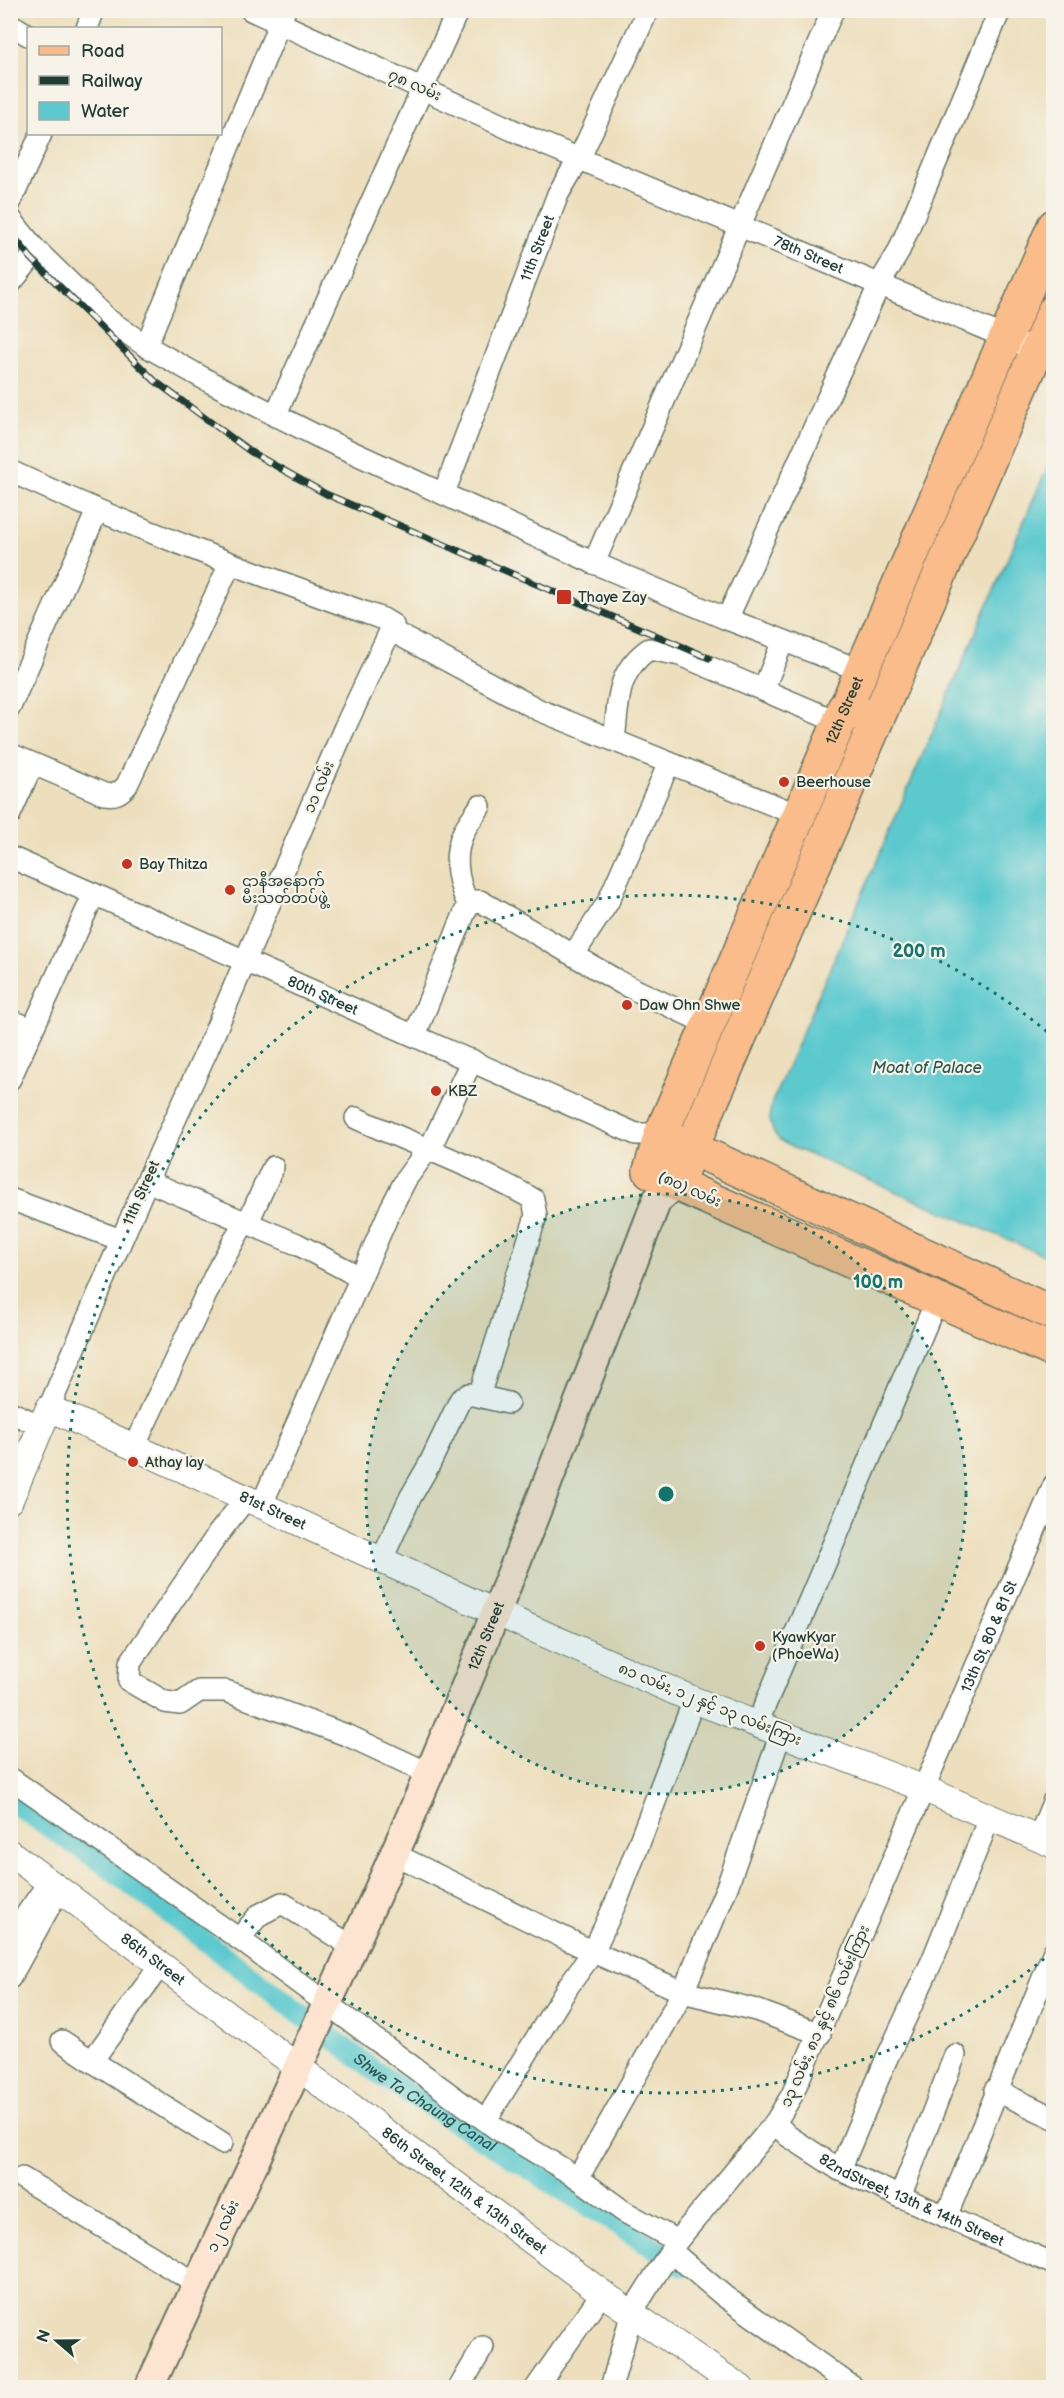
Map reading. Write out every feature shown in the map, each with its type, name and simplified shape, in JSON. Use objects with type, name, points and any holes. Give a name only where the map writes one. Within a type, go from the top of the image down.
[{"type":"main road","name":"12th Street","points":[[661,1185],[648,1134],[711,1024],[860,670],[1053,226]]},
{"type":"main road","name":"12th Street","points":[[298,2065],[394,1854],[497,1613],[661,1185],[691,1148],[1053,312]]},
{"type":"main road","points":[[841,715],[875,719]]},
{"type":"main road","points":[[648,1134],[691,1148],[1053,1314]]},
{"type":"main road","name":"(၈၀) လမ်း","points":[[661,1185],[937,1299],[1053,1351]]},
{"type":"main road","name":"၁၂ လမ်း","points":[[149,2388],[298,2065]]},
{"type":"street","points":[[87,27],[94,10]]},
{"type":"street","name":"၇၈ လမ်း","points":[[251,10],[282,17],[423,88],[580,157]]},
{"type":"street","points":[[275,416],[458,10]]},
{"type":"street","name":"11th Street","points":[[444,493],[558,194],[580,157],[648,10]]},
{"type":"street","points":[[594,562],[833,10]]},
{"type":"street","points":[[727,620],[880,284],[898,253],[1000,10]]},
{"type":"street","points":[[146,346],[282,17]]},
{"type":"street","points":[[10,24],[27,34]]},
{"type":"street","points":[[10,203],[41,135]]},
{"type":"street","name":"78th Street","points":[[580,157],[1036,350]]},
{"type":"street","points":[[10,218],[34,248],[107,320],[146,346],[275,416],[594,562],[727,620],[860,670]]},
{"type":"street","points":[[10,284],[31,258],[34,248]]},
{"type":"street","points":[[10,471],[97,511],[388,625],[539,710],[798,815]]},
{"type":"street","points":[[10,707],[97,511]]},
{"type":"street","points":[[10,754],[104,794],[112,795],[127,785],[230,564]]},
{"type":"street","name":"၁၁ လမ်း","points":[[243,962],[388,625]]},
{"type":"street","points":[[763,690],[783,641]]},
{"type":"street","points":[[614,740],[623,675],[634,660],[649,649],[680,656],[763,690],[841,715]]},
{"type":"street","points":[[574,954],[608,902],[669,763]]},
{"type":"street","points":[[10,814],[32,765]]},
{"type":"street","points":[[468,904],[457,881],[457,859],[464,831],[480,806]]},
{"type":"street","name":"80th Street","points":[[10,857],[243,962],[648,1134]]},
{"type":"street","points":[[10,1079],[94,894]]},
{"type":"street","points":[[415,1035],[468,904],[472,901],[480,901],[622,984],[711,1024]]},
{"type":"street","name":"11th Street","points":[[45,1417],[147,1181],[208,1048],[243,962]]},
{"type":"street","points":[[10,1020],[32,1029]]},
{"type":"street","points":[[428,1773],[349,1737],[226,1690],[200,1691],[180,1704],[165,1702],[129,1681],[130,1663],[218,1534],[255,1501],[406,1179],[443,1122],[472,1060]]},
{"type":"street","points":[[356,1118],[500,1180],[533,1199],[536,1216],[479,1396]]},
{"type":"street","points":[[134,1447],[217,1271],[241,1228],[248,1222],[273,1167]]},
{"type":"street","points":[[147,1181],[248,1222],[360,1277]]},
{"type":"street","points":[[10,1199],[121,1240]]},
{"type":"street","points":[[757,1724],[937,1299]]},
{"type":"street","points":[[382,1559],[460,1400],[469,1394],[508,1403]]},
{"type":"street","points":[[10,1412],[45,1417],[10,1500]]},
{"type":"street","name":"81st Street","points":[[45,1417],[134,1447],[497,1613]]},
{"type":"street","name":"13th St, 80 & 81 St","points":[[925,1789],[1053,1485]]},
{"type":"street","name":"၈၁ လမ်း, ၁၂ နှင့် ၁၃ လမ်းကြား","points":[[497,1613],[694,1700],[925,1789],[1046,1841]]},
{"type":"street","points":[[486,2120],[574,1977],[593,1952],[618,1899],[694,1700]]},
{"type":"street","points":[[578,2178],[683,1992],[727,1887],[781,1733]]},
{"type":"street","points":[[10,1778],[239,1939],[320,2020],[578,2178],[674,2246],[724,2296],[854,2388]]},
{"type":"street","name":"၁၃ လမ်း, ၈၁ နှင့် ၈၆ လမ်းကြား","points":[[611,2388],[632,2312],[674,2246],[775,2123],[792,2095],[925,1789]]},
{"type":"street","points":[[1046,1841],[1053,1800]]},
{"type":"street","points":[[840,2170],[886,2060],[933,1959],[990,1816]]},
{"type":"street","name":"86th Street","points":[[10,1853],[298,2065]]},
{"type":"street","points":[[394,1854],[593,1952],[683,1992],[756,2010],[820,2034]]},
{"type":"street","points":[[10,1938],[54,1886]]},
{"type":"street","points":[[10,1978],[54,1886]]},
{"type":"street","points":[[239,1939],[259,1915],[282,1903],[353,1947]]},
{"type":"street","points":[[946,2217],[995,2090],[1053,1951]]},
{"type":"street","points":[[92,2061],[161,1964]]},
{"type":"street","points":[[62,2041],[222,2143]]},
{"type":"street","points":[[900,2197],[955,2055]]},
{"type":"street","name":"86th Street, 12th & 13th Street","points":[[298,2065],[602,2292],[741,2388]]},
{"type":"street","points":[[995,2090],[1053,2118]]},
{"type":"street","name":"82ndStreet, 13th & 14th Street","points":[[775,2123],[788,2136],[840,2170],[1053,2264]]},
{"type":"street","points":[[22,2178],[197,2284]]},
{"type":"street","points":[[536,2388],[602,2292]]},
{"type":"street","points":[[459,2388],[483,2347]]},
{"type":"water","name":"Moat of Palace","points":[[1053,454],[1054,980],[1050,1004],[1054,1017],[1053,1259],[787,1145],[773,1132],[770,1115],[772,1102]]},
{"type":"waterway","name":"Shwe Ta Chaung Canal","points":[[10,1801],[104,1864],[382,2076],[683,2266]]},
{"type":"railway","points":[[10,232],[31,258],[155,381],[251,452],[326,494],[709,658]]},
{"type":"place","name":"Thaye Zay","points":[[564,597]]},
{"type":"place","name":"Beerhouse","points":[[784,782]]},
{"type":"place","name":"Bay Thitza","points":[[127,864]]},
{"type":"place","name":"ဌာနီအနောက် မီးသတ်တပ်ဖွဲ့","points":[[230,890]]},
{"type":"place","name":"Daw Ohn Shwe","points":[[627,1005]]},
{"type":"place","name":"KBZ","points":[[436,1091]]},
{"type":"place","name":"Athay lay","points":[[133,1462]]},
{"type":"place","name":"KyawKyar (PhoeWa)","points":[[760,1646]]}]
